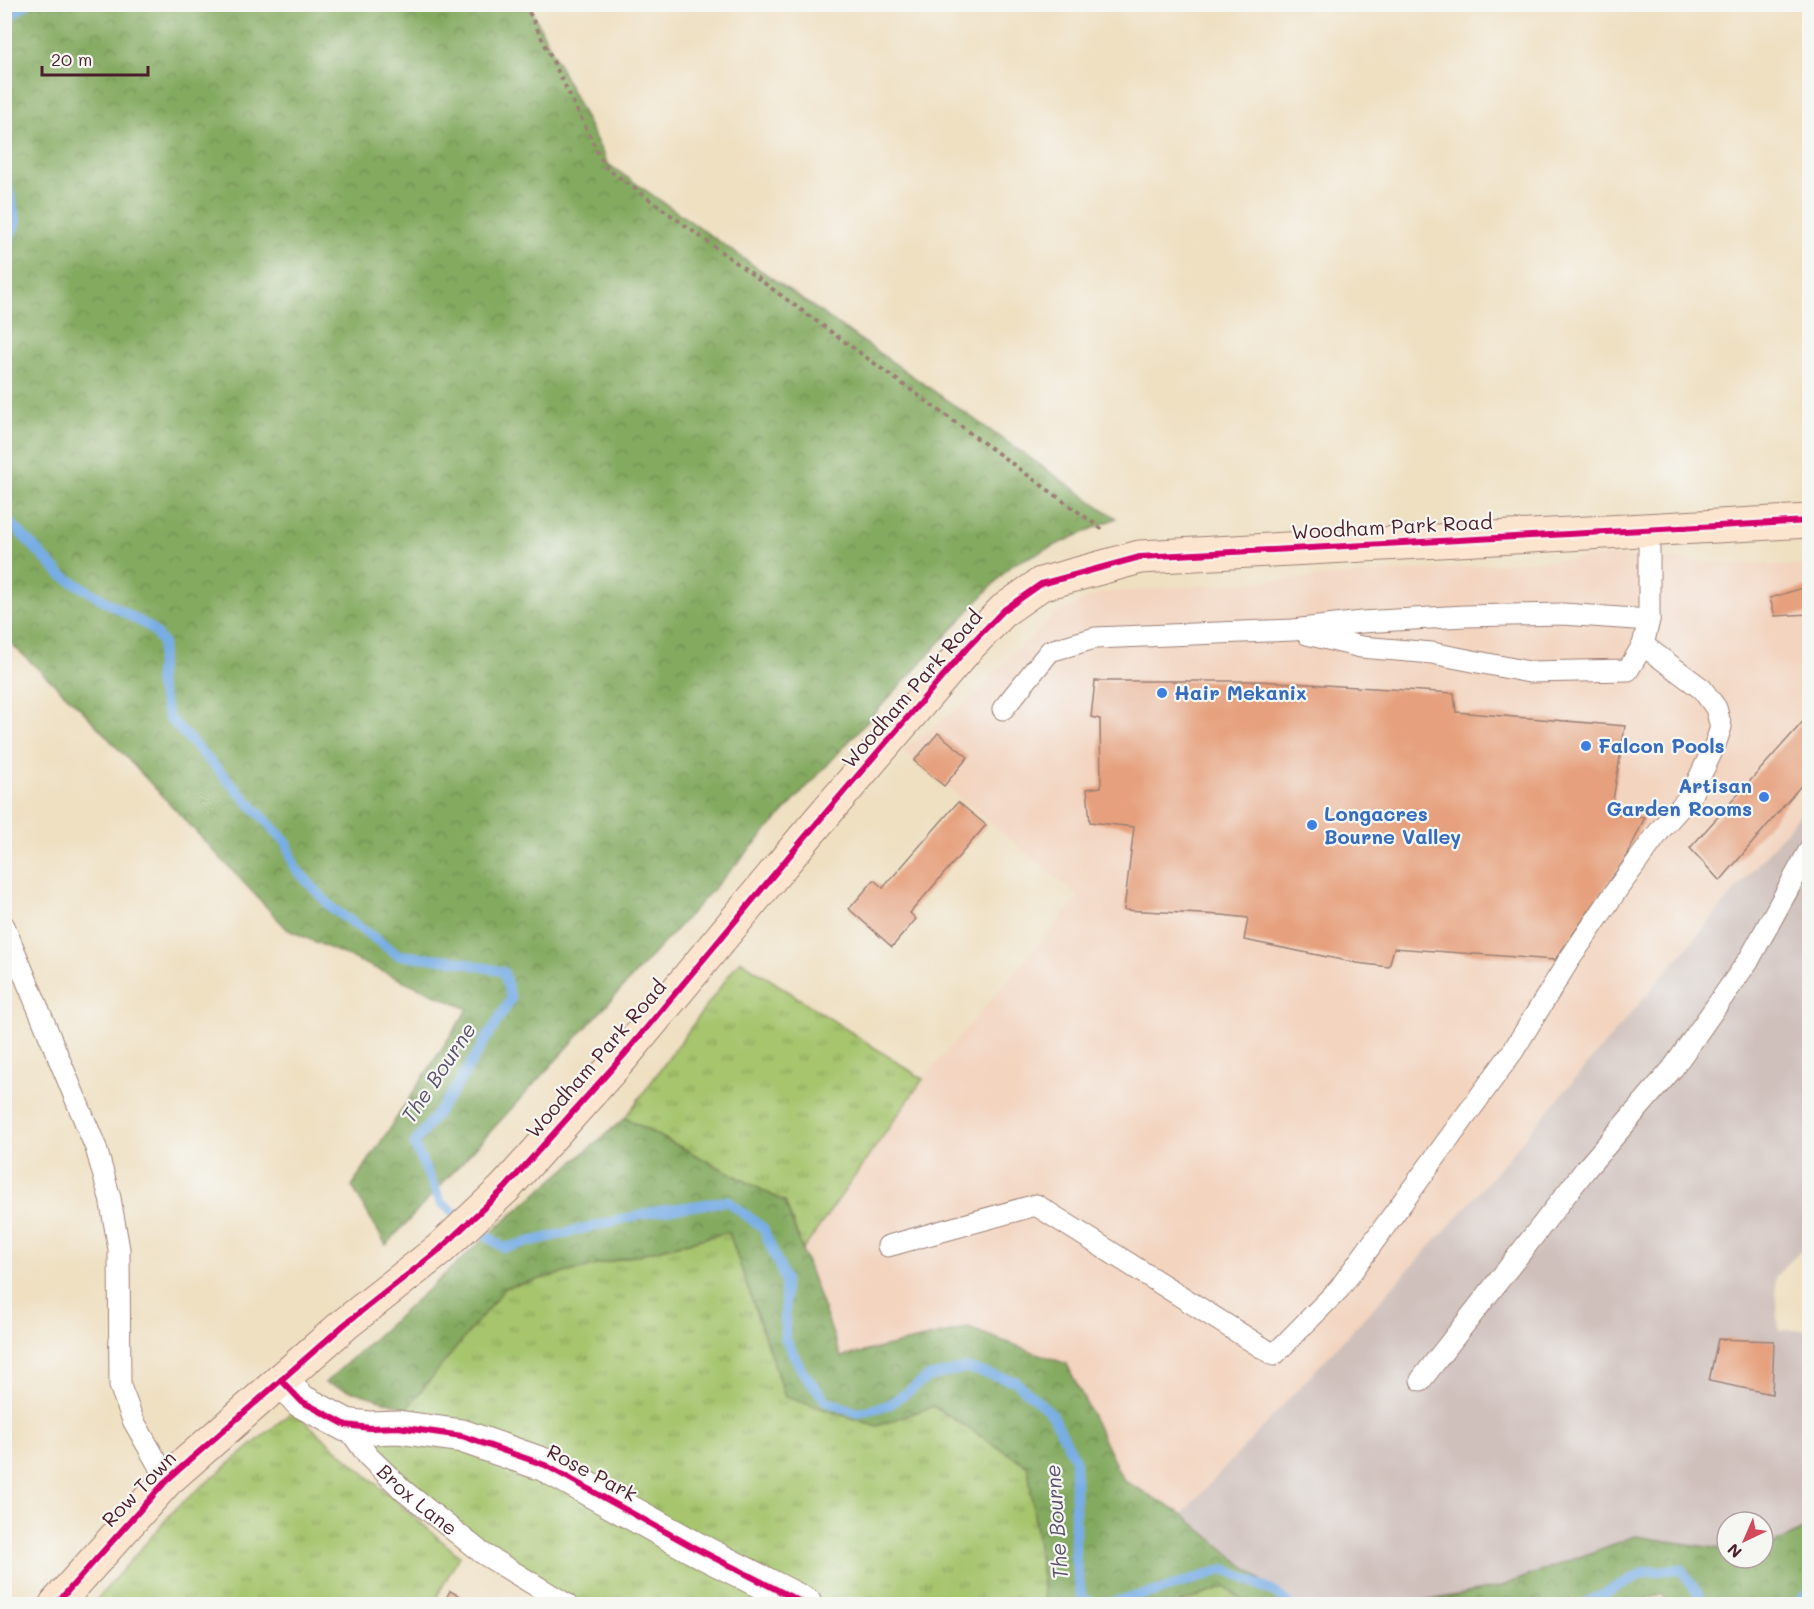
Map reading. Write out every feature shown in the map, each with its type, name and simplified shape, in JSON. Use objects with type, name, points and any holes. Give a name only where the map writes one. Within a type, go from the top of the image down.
[{"type":"street","name":"Woodham Park Road","points":[[281,1380],[345,1324],[439,1250],[505,1188],[624,1054],[810,830],[967,648],[1004,610],[1041,584],[1140,557],[1809,521]]},
{"type":"street","name":"Row Town","points":[[56,1605],[167,1480],[281,1380]]},
{"type":"street","name":"Brox Lane","points":[[281,1380],[301,1401],[346,1425]]},
{"type":"street","name":"Rose Park","points":[[346,1425],[370,1428],[398,1426],[462,1436],[545,1465],[805,1605]]},
{"type":"lane","points":[[1293,630],[1361,646],[1432,654],[1529,672],[1628,670],[1642,645],[1650,620],[1649,529]]},
{"type":"lane","points":[[1003,709],[1050,651],[1095,638],[1293,630],[1361,622],[1465,616],[1563,614],[1650,620]]},
{"type":"lane","points":[[888,1246],[1036,1205],[1274,1355],[1339,1288],[1513,1051],[1569,960],[1660,829],[1690,795],[1715,745],[1721,727],[1716,708],[1702,689],[1642,645]]},
{"type":"lane","points":[[1421,1380],[1585,1170],[1674,1068],[1750,958],[1809,849]]},
{"type":"lane","points":[[4,926],[96,1148],[110,1198],[119,1249],[120,1386],[133,1420],[167,1480]]},
{"type":"lane","name":"Brox Lane","points":[[346,1425],[368,1456],[404,1491],[482,1553],[566,1605]]},
{"type":"path","points":[[525,4],[605,166],[1140,557]]},
{"type":"shaded area","points":[[1605,556],[1793,566],[1809,564],[1809,804],[1460,1214],[1182,1514],[1123,1480],[1067,1364],[968,1328],[841,1357],[803,1250],[923,1079],[1079,897],[903,750],[976,695],[1015,651],[1056,614],[1100,593]]},
{"type":"shaded area","points":[[1809,804],[1809,1242],[1775,1277],[1779,1331],[1809,1329],[1809,1527],[1775,1544],[1775,1510],[1715,1510],[1715,1548],[1635,1536],[1502,1586],[1413,1604],[1289,1604],[1182,1514],[1460,1214]]},
{"type":"green space","points":[[4,5],[529,5],[608,164],[1116,518],[1011,565],[386,1245],[352,1186],[468,1009],[288,930],[81,709],[5,638]]},
{"type":"green space","points":[[740,960],[923,1079],[803,1250],[785,1202],[625,1118]]},
{"type":"green space","points":[[625,1118],[785,1202],[841,1357],[968,1328],[1067,1364],[1123,1480],[1182,1514],[1289,1604],[1247,1604],[1226,1587],[1176,1604],[1045,1604],[1028,1466],[933,1406],[877,1426],[785,1397],[729,1232],[505,1288],[407,1408],[325,1383],[487,1236]]},
{"type":"green space","points":[[729,1232],[785,1397],[877,1426],[933,1406],[1029,1466],[1045,1604],[563,1604],[368,1456],[504,1288]]},
{"type":"green space","points":[[293,1411],[459,1556],[433,1604],[93,1604],[176,1508]]},
{"type":"green space","points":[[1809,1527],[1809,1604],[1671,1604],[1661,1594],[1637,1604],[1413,1604],[1502,1586],[1635,1536],[1715,1548],[1715,1570],[1775,1570],[1775,1544]]},
{"type":"green space","points":[[1226,1587],[1247,1604],[1176,1604]]},
{"type":"building","points":[[1809,586],[1809,614],[1775,616],[1770,598]]},
{"type":"building","name":"Longacres Bourne Valley","points":[[1095,681],[1259,681],[1454,693],[1456,712],[1625,726],[1611,813],[1645,817],[1627,856],[1555,960],[1394,948],[1389,967],[1357,963],[1244,940],[1248,918],[1124,910],[1134,827],[1090,822],[1087,789],[1101,787],[1100,719],[1091,717]]},
{"type":"building","points":[[1809,715],[1809,776],[1720,881],[1690,848]]},
{"type":"building","points":[[938,733],[968,757],[944,786],[914,761]]},
{"type":"building","points":[[958,802],[986,825],[910,913],[916,919],[892,947],[849,909],[874,880],[883,888]]},
{"type":"building","points":[[1718,1339],[1774,1341],[1772,1394],[1709,1381]]},
{"type":"building","points":[[450,1591],[475,1604],[443,1604]]},
{"type":"waterway","name":"The Bourne","points":[[4,25],[14,12],[27,4]]},
{"type":"waterway","name":"The Bourne","points":[[4,171],[16,221],[4,253]]},
{"type":"waterway","name":"The Bourne","points":[[4,516],[61,575],[151,628],[163,643],[158,682],[169,718],[287,843],[295,868],[332,908],[398,955],[452,960],[504,972],[511,999],[453,1092],[414,1144],[441,1203],[504,1248],[652,1212],[727,1201],[763,1228],[785,1280],[785,1338],[802,1371],[826,1401],[858,1413],[889,1405],[928,1377],[966,1368],[1015,1381],[1052,1414],[1075,1459],[1075,1556],[1082,1599],[1100,1604]]},
{"type":"waterway","name":"The Bourne","points":[[1103,1604],[1158,1591],[1225,1569],[1274,1592],[1289,1604]]},
{"type":"waterway","name":"The Bourne","points":[[1584,1604],[1645,1572],[1681,1569],[1705,1604]]},
{"type":"waterway","name":"The Bourne","points":[[1793,1604],[1810,1592]]},
{"type":"cycle path","points":[[56,1604],[167,1480],[345,1324],[439,1250],[505,1188],[624,1055],[805,837],[967,648],[1004,610],[1041,584],[1140,557],[1810,521]]},
{"type":"cycle path","points":[[281,1380],[301,1401],[346,1425],[370,1428],[398,1427],[462,1436],[545,1465],[693,1547],[805,1604]]},
{"type":"place","name":"Hair Mekanix","points":[[1162,693]]},
{"type":"place","name":"Falcon Pools","points":[[1586,746]]},
{"type":"place","name":"Artisan Garden Rooms","points":[[1764,797]]},
{"type":"place","name":"Longacres Bourne Valley","points":[[1312,825]]}]
